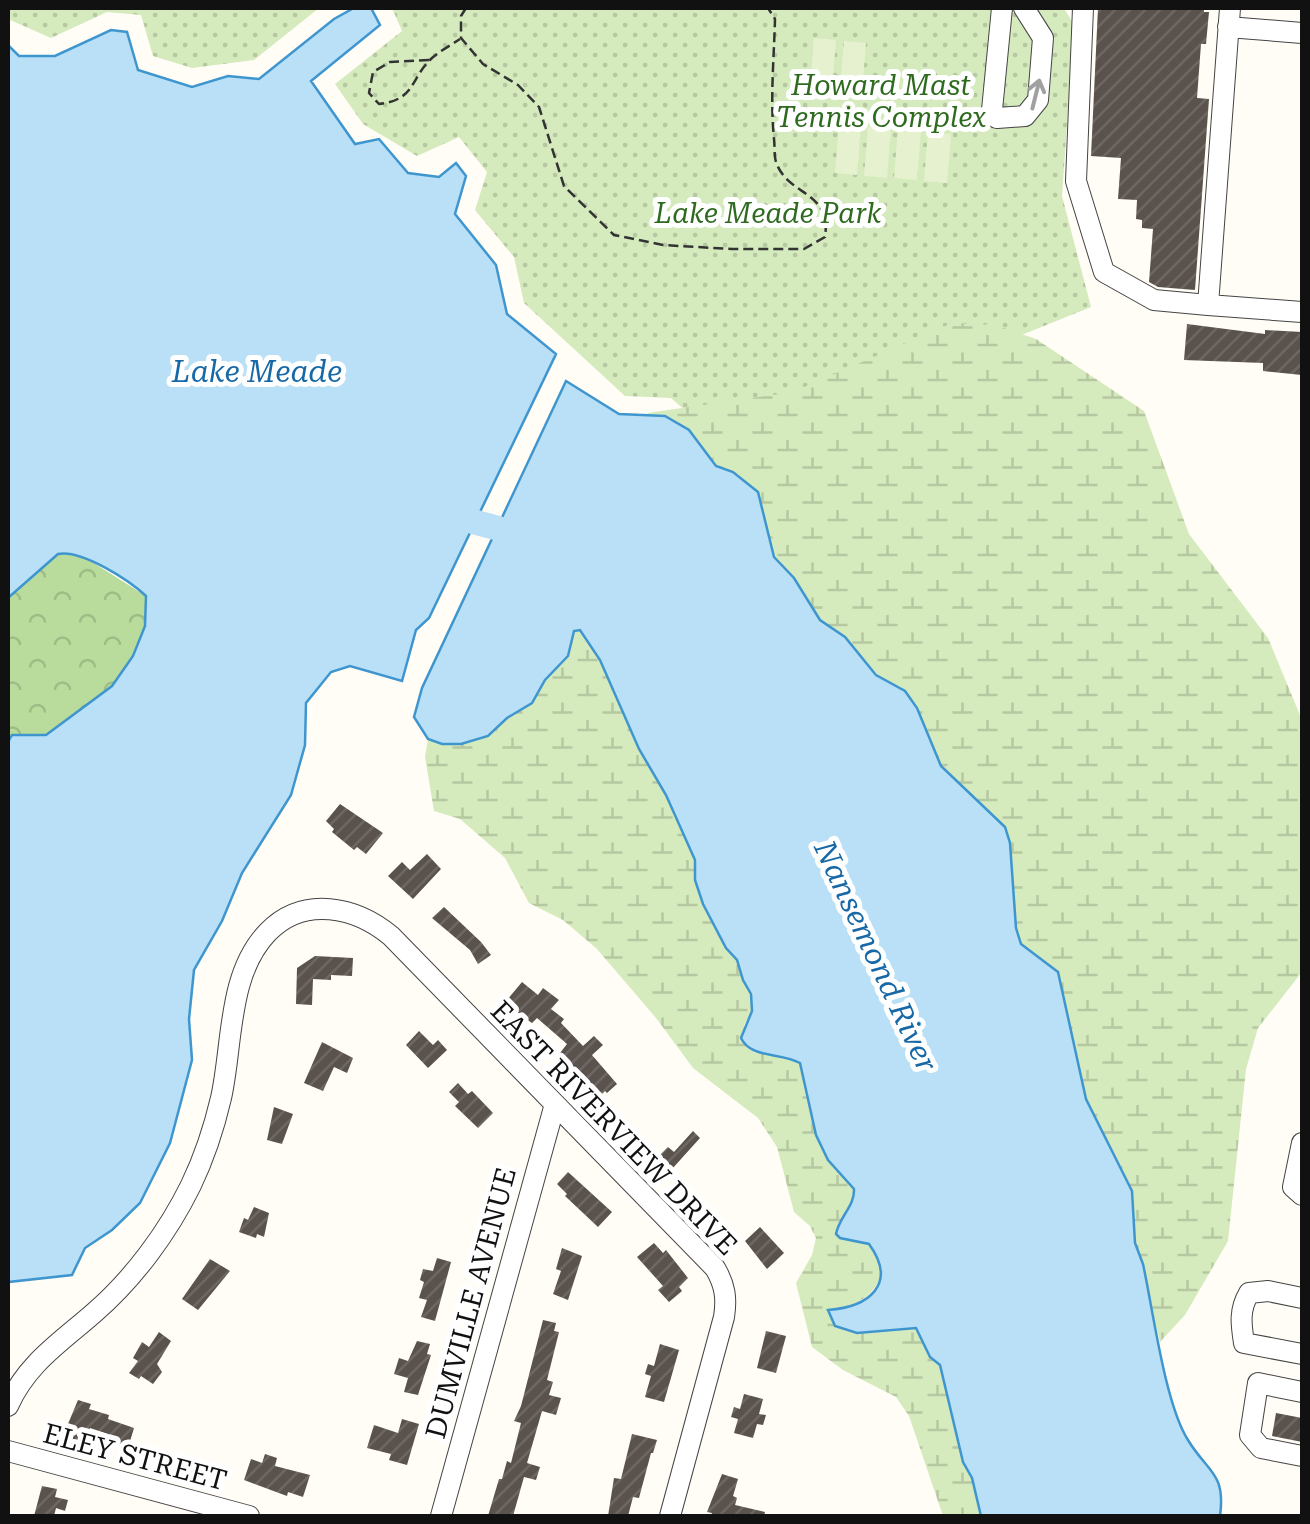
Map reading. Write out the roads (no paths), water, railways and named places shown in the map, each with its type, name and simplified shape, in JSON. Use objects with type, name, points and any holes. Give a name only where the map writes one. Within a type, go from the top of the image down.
[{"type":"street","points":[[1002,8],[992,110],[997,118],[1010,119],[1025,116],[1038,100],[1043,38],[1024,8]]},
{"type":"street","points":[[1084,8],[1076,181],[1104,272],[1154,300],[1302,312]]},
{"type":"street","points":[[1208,306],[1229,17],[1302,33]]},
{"type":"street","name":"EAST RIVERVIEW DRIVE","points":[[8,1406],[34,1363],[122,1286],[182,1201],[201,1161],[220,1099],[245,968],[268,931],[296,914],[328,908],[362,916],[378,925],[715,1268],[725,1291],[724,1317],[670,1516]]},
{"type":"street","name":"DUMVILLE AVENUE","points":[[441,1516],[555,1104]]},
{"type":"street","points":[[1302,1143],[1294,1187],[1302,1194]]},
{"type":"street","points":[[1302,1298],[1268,1290],[1250,1294],[1242,1306],[1244,1343],[1302,1354]]},
{"type":"street","points":[[1302,1392],[1258,1383],[1250,1436],[1261,1448],[1302,1456]]},
{"type":"street","name":"ELEY STREET","points":[[8,1451],[210,1511],[249,1516]]},
{"type":"water","name":"Lake Meade","points":[[354,8],[371,8],[380,25],[311,81],[355,144],[379,139],[408,173],[439,177],[456,163],[466,176],[455,214],[496,265],[507,314],[556,354],[429,618],[416,630],[402,681],[350,666],[331,672],[306,703],[305,745],[291,795],[242,873],[222,921],[194,970],[189,1019],[192,1060],[170,1143],[140,1203],[112,1230],[85,1248],[72,1275],[8,1282],[8,742],[12,735],[46,735],[112,686],[133,656],[145,626],[146,596],[104,567],[79,556],[58,554],[8,598],[8,45],[19,56],[55,56],[111,30],[127,32],[138,70],[192,87],[228,76],[259,79],[334,19]]},
{"type":"water","name":"Nansemond River","points":[[566,381],[619,414],[665,416],[689,430],[716,466],[733,472],[758,492],[774,557],[794,578],[820,620],[845,637],[876,675],[905,691],[917,708],[941,766],[1005,827],[1010,843],[1016,928],[1021,944],[1058,972],[1086,1099],[1132,1191],[1135,1243],[1173,1404],[1188,1440],[1218,1481],[1220,1516],[981,1516],[972,1478],[963,1462],[940,1365],[930,1357],[916,1328],[857,1333],[835,1326],[828,1310],[856,1304],[875,1291],[880,1282],[881,1271],[869,1244],[836,1234],[854,1189],[828,1160],[816,1135],[800,1063],[759,1052],[741,1038],[752,1011],[751,994],[737,960],[726,948],[703,904],[695,880],[695,860],[666,795],[639,749],[600,660],[580,630],[574,631],[568,656],[545,680],[532,703],[488,736],[461,744],[442,744],[428,739],[414,717],[422,688]]},
{"type":"waterway","points":[[444,514],[497,528],[525,541]]},
{"type":"park label","name":"Howard Mast Tennis Complex","points":[[881,101]]},
{"type":"park label","name":"Lake Meade Park","points":[[768,213]]}]
